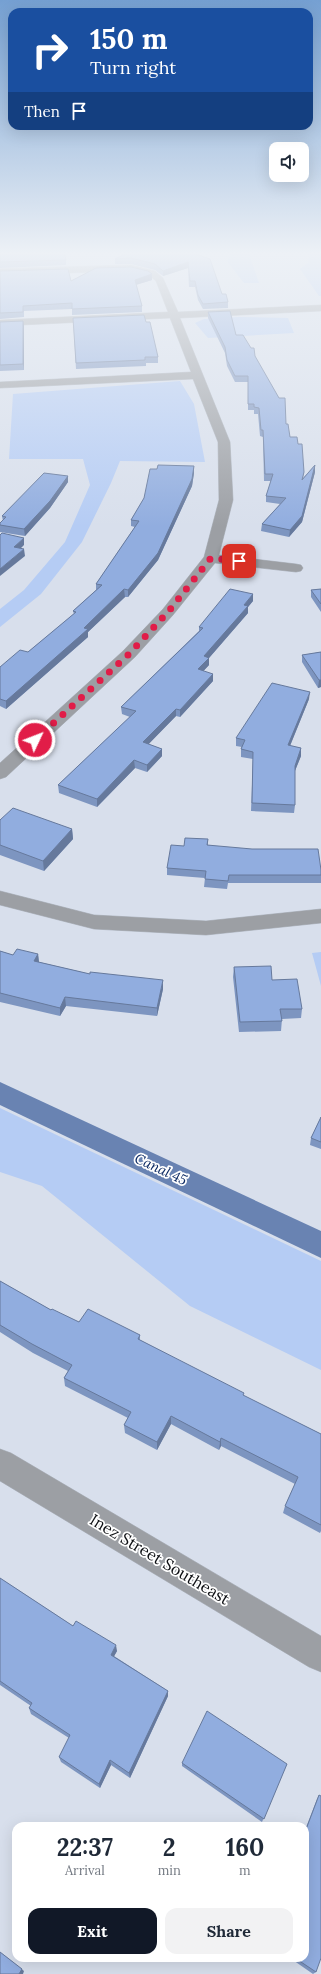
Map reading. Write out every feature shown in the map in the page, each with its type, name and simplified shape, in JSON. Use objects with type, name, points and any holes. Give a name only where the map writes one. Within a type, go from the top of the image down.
[{"type":"street","points":[[0,773],[129,654],[168,612],[211,558],[226,500],[224,442],[185,343]]},
{"type":"street","points":[[0,385],[197,375]]},
{"type":"street","points":[[211,558],[296,568]]},
{"type":"street","points":[[0,898],[94,922],[206,928],[321,916]]},
{"type":"street","name":"Inez Street Southeast","points":[[0,1464],[321,1655]]},
{"type":"shaded area","points":[[180,381],[194,404],[205,462],[120,461],[82,542],[41,594],[0,627],[0,609],[24,590],[65,542],[90,485],[83,459],[9,459],[13,394]]},
{"type":"shaded area","points":[[321,952],[321,986],[312,953]]},
{"type":"shaded area","points":[[0,1108],[321,1261],[321,1370],[190,1306],[42,1186],[0,1172]]},
{"type":"building","points":[[0,343],[23,343],[23,364],[0,365]]},
{"type":"building","points":[[75,343],[155,343],[158,357],[145,357],[145,360],[76,363]]},
{"type":"building","points":[[223,343],[248,343],[251,348],[254,348],[255,356],[279,398],[285,398],[286,424],[288,424],[290,437],[297,437],[298,444],[302,444],[304,472],[302,480],[315,465],[302,516],[290,530],[262,524],[286,498],[266,496],[273,474],[265,474],[263,430],[261,430],[259,408],[254,407],[254,404],[248,404],[248,376],[235,376],[227,360]]},
{"type":"building","points":[[158,465],[194,466],[192,479],[158,553],[128,590],[124,589],[84,628],[88,629],[6,701],[0,699],[0,667],[20,650],[28,652],[76,612],[73,611],[102,585],[96,584],[139,521],[131,520],[144,498],[150,469],[157,469]]},
{"type":"building","points":[[44,473],[68,476],[50,501],[24,529],[0,525],[6,517],[2,516]]},
{"type":"building","points":[[2,533],[24,538],[14,547],[24,549],[0,569],[0,535]]},
{"type":"building","points":[[230,589],[253,594],[244,605],[248,606],[204,656],[209,658],[198,669],[213,674],[180,710],[176,709],[143,742],[162,749],[147,765],[134,760],[97,799],[58,785],[136,711],[121,707],[203,628],[199,627]]},
{"type":"building","points":[[321,589],[321,604],[311,590]]},
{"type":"building","points":[[321,652],[321,680],[319,680],[302,655]]},
{"type":"building","points":[[272,683],[310,692],[288,745],[301,748],[295,766],[295,805],[252,803],[253,752],[241,749],[245,740],[236,738]]},
{"type":"building","points":[[13,808],[72,829],[43,861],[0,845],[0,820]]},
{"type":"building","points":[[185,838],[208,839],[207,845],[252,849],[318,849],[321,875],[229,875],[228,881],[205,879],[206,871],[167,868],[171,845],[184,846]]},
{"type":"building","points":[[17,949],[38,954],[34,961],[90,974],[90,972],[163,980],[157,1008],[65,997],[60,1008],[0,993],[0,951],[13,955]]},
{"type":"building","points":[[271,966],[272,980],[297,979],[302,1009],[280,1009],[282,1021],[240,1022],[234,967]]},
{"type":"building","points":[[321,1117],[321,1142],[311,1138]]},
{"type":"building","points":[[0,1281],[51,1310],[52,1309],[79,1322],[88,1309],[140,1335],[138,1339],[244,1393],[243,1395],[321,1434],[321,1525],[285,1506],[298,1477],[221,1438],[220,1442],[171,1416],[157,1442],[124,1425],[131,1412],[64,1378],[72,1365],[0,1325]]},
{"type":"building","points":[[0,1578],[73,1626],[76,1621],[116,1645],[111,1655],[168,1691],[129,1773],[110,1760],[99,1784],[59,1757],[70,1735],[29,1708],[32,1703],[0,1681]]},
{"type":"building","points":[[207,1711],[287,1764],[264,1819],[182,1763]]},
{"type":"building","points":[[319,1795],[321,1796],[321,1958],[316,1972],[301,1962],[309,1962],[309,1822]]},
{"type":"building","points":[[0,1952],[22,1969],[19,1974],[0,1974]]},
{"type":"waterway","name":"Canal 45","points":[[0,1093],[321,1245]]},
{"type":"route","points":[[35,740],[129,654],[168,612],[211,558],[239,561]]}]
